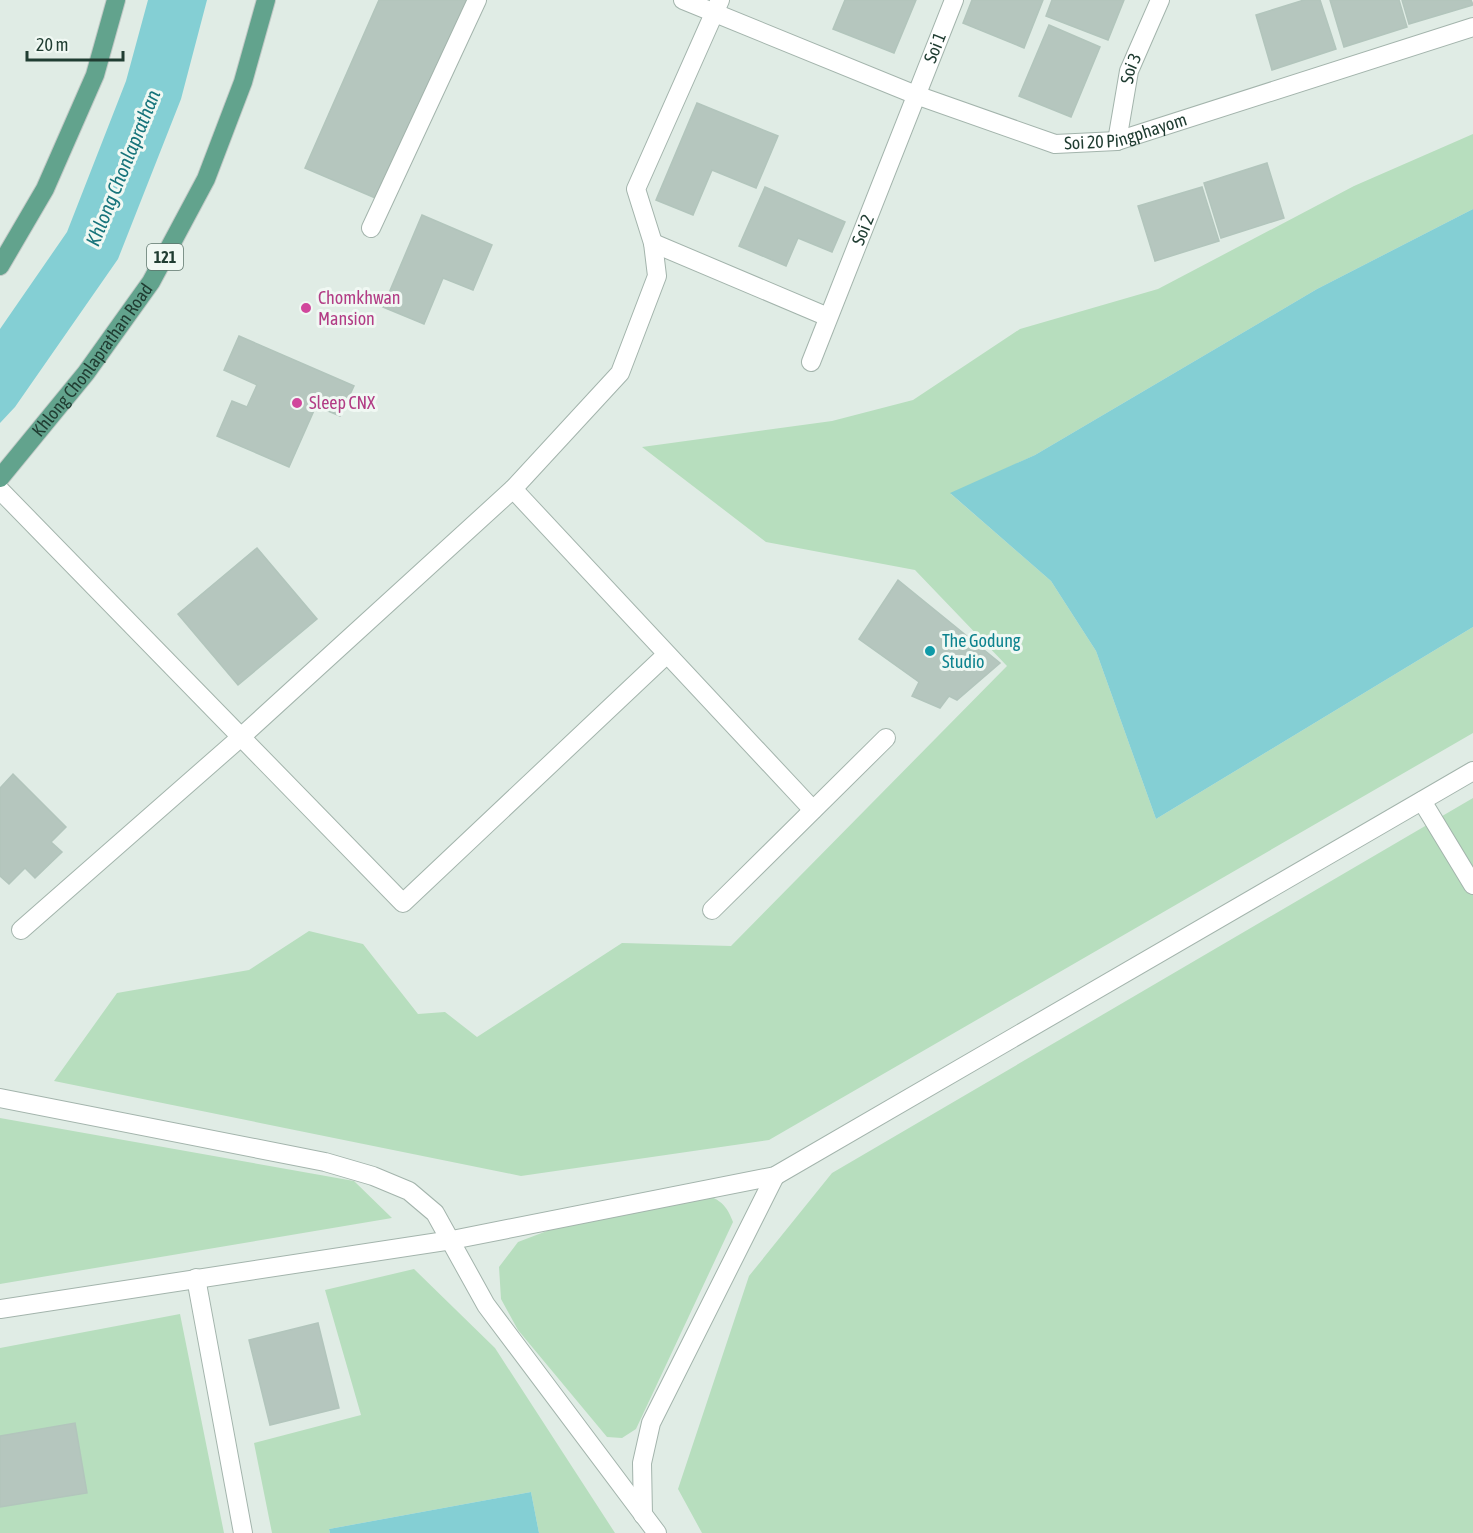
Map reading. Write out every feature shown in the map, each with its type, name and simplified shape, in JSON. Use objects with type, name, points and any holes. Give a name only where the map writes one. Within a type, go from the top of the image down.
[{"type":"main road","points":[[0,266],[45,189],[86,96],[95,75],[116,0]]},
{"type":"main road","name":"Khlong Chonlaprathan Road","points":[[0,478],[86,373],[151,282],[206,179],[243,82],[266,0]]},
{"type":"street","points":[[371,228],[477,0]]},
{"type":"street","name":"Soi 20 Pingphayom","points":[[683,0],[718,7],[916,95],[1055,144],[1117,141],[1473,27]]},
{"type":"street","name":"Soi 1","points":[[916,95],[954,0]]},
{"type":"street","name":"Soi 3","points":[[1117,141],[1129,72],[1160,0]]},
{"type":"street","points":[[21,930],[241,737],[513,489],[620,372],[657,276],[653,243],[636,189],[718,7]]},
{"type":"street","name":"Soi 2","points":[[811,362],[916,95]]},
{"type":"street","points":[[653,243],[828,317]]},
{"type":"street","points":[[513,489],[813,810]]},
{"type":"street","points":[[0,490],[403,903],[666,655]]},
{"type":"street","points":[[712,910],[886,738]]},
{"type":"street","points":[[0,1309],[452,1240],[775,1176],[1473,771]]},
{"type":"street","points":[[1422,801],[1473,885]]},
{"type":"street","points":[[0,1098],[325,1162],[373,1176],[409,1191],[435,1213],[486,1305],[657,1533]]},
{"type":"street","points":[[643,1515],[642,1463],[651,1423],[775,1176]]},
{"type":"street","points":[[196,1278],[243,1533]]},
{"type":"green space","points":[[1473,134],[1473,209],[1317,289],[1035,455],[951,494],[1051,581],[1096,651],[1156,819],[1473,627],[1473,733],[769,1140],[521,1176],[54,1081],[117,993],[249,970],[309,931],[363,944],[418,1014],[445,1012],[477,1037],[622,943],[731,946],[1007,666],[915,570],[766,542],[642,447],[832,421],[913,400],[1020,329],[1158,289],[1354,186]]},
{"type":"green space","points":[[1473,798],[1473,1533],[702,1533],[678,1489],[749,1276],[832,1173]]},
{"type":"green space","points":[[0,1118],[354,1181],[392,1218],[0,1284]]},
{"type":"green space","points":[[696,1192],[719,1201],[733,1222],[636,1429],[622,1438],[607,1437],[518,1330],[501,1299],[499,1267],[518,1242],[560,1226]]},
{"type":"green space","points":[[414,1269],[495,1348],[615,1533],[539,1533],[531,1492],[329,1529],[330,1533],[272,1533],[254,1443],[361,1415],[325,1290]]},
{"type":"green space","points":[[180,1314],[224,1533],[0,1533],[0,1348]]},
{"type":"water","name":"Khlong Chonlaprathan","points":[[148,0],[207,0],[181,99],[118,259],[15,407],[0,423],[0,329],[67,232],[126,81]]},
{"type":"water","points":[[1473,209],[1473,627],[1156,819],[1096,651],[1051,581],[950,493],[1035,455],[1317,289]]},
{"type":"water","points":[[531,1492],[539,1533],[330,1533],[329,1529]]},
{"type":"building","points":[[379,0],[467,0],[380,200],[305,168]]},
{"type":"building","points":[[845,0],[916,0],[894,53],[833,29]]},
{"type":"building","points":[[972,0],[1043,0],[1024,48],[963,23]]},
{"type":"building","points":[[1052,0],[1124,0],[1108,40],[1046,16]]},
{"type":"building","points":[[1304,0],[1320,0],[1336,49],[1272,70],[1256,15]]},
{"type":"building","points":[[1330,0],[1399,0],[1407,27],[1344,47]]},
{"type":"building","points":[[1402,0],[1471,0],[1473,5],[1409,24]]},
{"type":"building","points":[[1049,25],[1100,47],[1071,117],[1019,96]]},
{"type":"building","points":[[697,103],[778,136],[756,188],[712,170],[693,215],[656,200]]},
{"type":"building","points":[[1267,163],[1284,218],[1221,238],[1204,183]]},
{"type":"building","points":[[765,187],[845,222],[832,252],[798,238],[786,266],[739,246]]},
{"type":"building","points":[[1202,187],[1219,241],[1155,261],[1138,206]]},
{"type":"building","points":[[422,215],[492,245],[473,290],[443,278],[424,324],[383,307]]},
{"type":"building","name":"Sleep CNX","points":[[239,336],[354,386],[340,416],[316,406],[289,467],[217,436],[232,401],[247,407],[257,385],[224,370]]},
{"type":"building","points":[[257,548],[317,619],[238,685],[178,614]]},
{"type":"building","name":"The Godung Studio","points":[[898,580],[1000,663],[957,700],[949,696],[940,708],[912,696],[919,682],[859,639]]},
{"type":"building","points":[[13,774],[66,827],[51,842],[62,852],[35,878],[25,868],[9,884],[0,876],[0,788]]},
{"type":"building","points":[[318,1323],[339,1408],[270,1425],[249,1340]]},
{"type":"building","points":[[75,1423],[87,1493],[0,1507],[0,1436]]},
{"type":"place","name":"Chomkhwan Mansion","points":[[306,308]]},
{"type":"place","name":"Sleep CNX","points":[[297,403]]},
{"type":"place","name":"The Godung Studio","points":[[930,651]]}]
